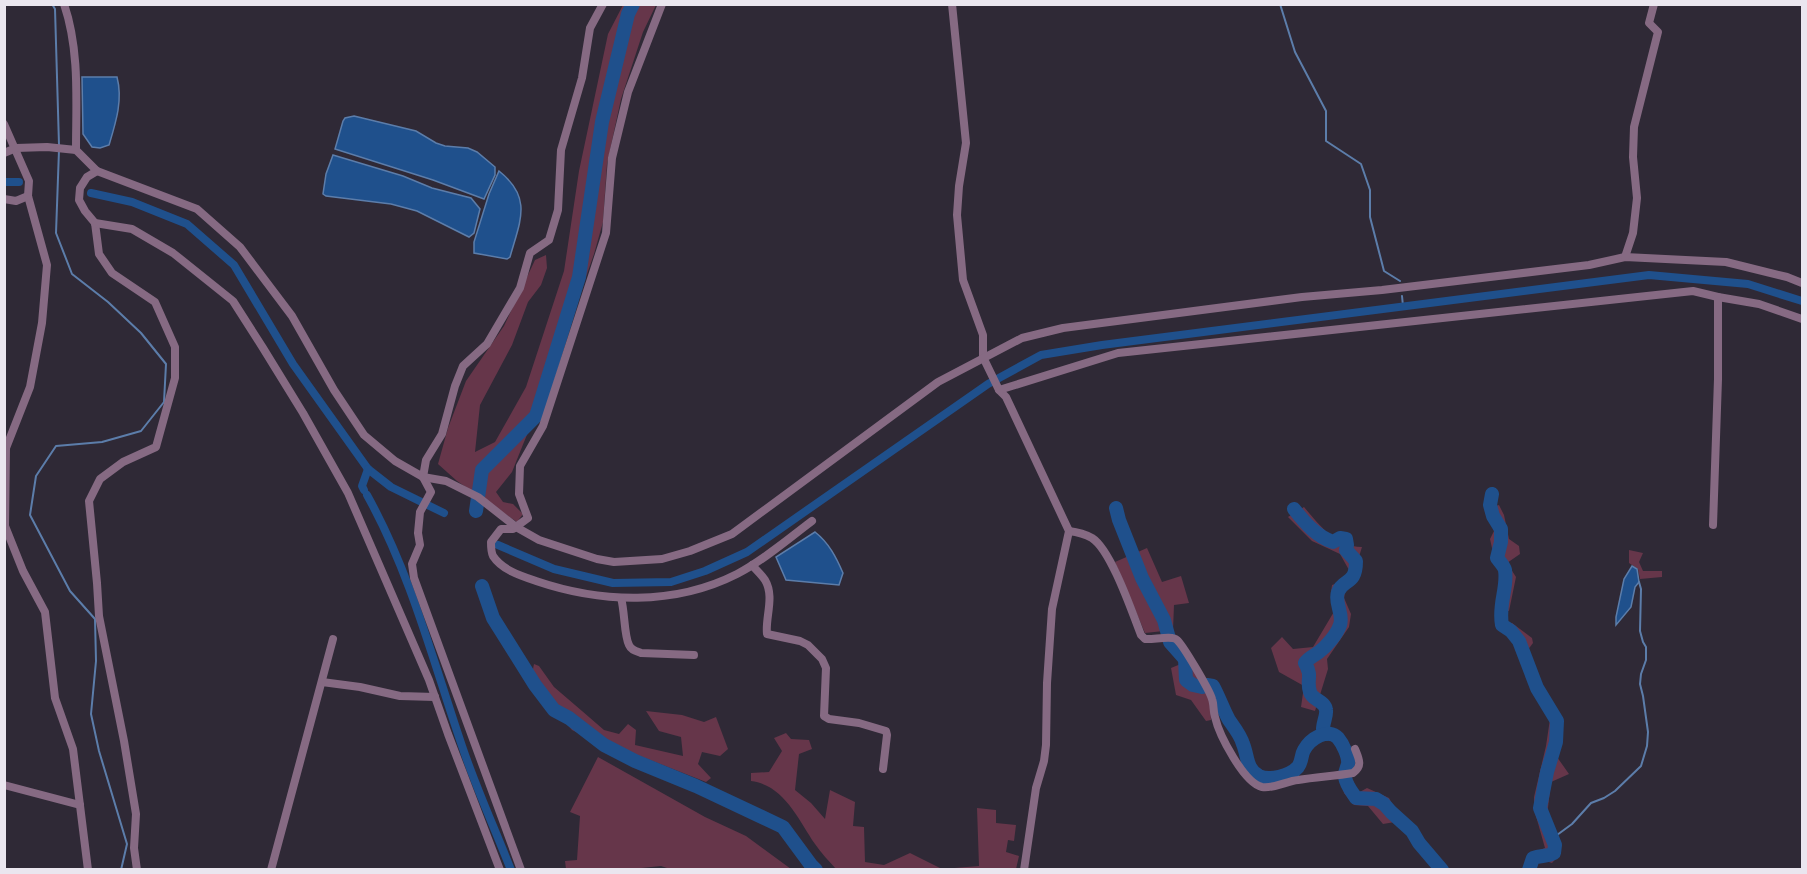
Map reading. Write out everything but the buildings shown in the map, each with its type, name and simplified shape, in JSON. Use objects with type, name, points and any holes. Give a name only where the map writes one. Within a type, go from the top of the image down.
[{"type":"street","points":[[64,4],[69,20],[76,70],[76,150]]},
{"type":"street","points":[[521,870],[414,578],[412,564],[420,544],[418,533],[421,508],[431,492],[423,477],[426,460],[442,434],[463,366],[487,344],[520,288],[530,254],[549,240],[558,210],[561,150],[582,78],[590,28],[603,4]]},
{"type":"street","points":[[662,4],[628,92],[612,158],[606,233],[543,426],[520,466],[519,494],[528,518],[513,529],[501,529],[491,542],[492,555],[507,570],[574,592],[621,598],[662,597],[699,588],[735,574],[812,521]]},
{"type":"street","points":[[952,4],[966,143],[957,215],[963,280],[983,335],[985,361],[999,390],[1006,397],[1069,531],[1052,609],[1045,753],[1036,788],[1024,870]]},
{"type":"street","points":[[1625,257],[1633,233],[1637,198],[1633,157],[1634,127],[1658,32],[1649,23],[1654,4]]},
{"type":"street","points":[[4,124],[29,181],[28,196],[47,265],[42,323],[30,387],[6,448],[5,526],[23,571],[45,612],[55,698],[73,749],[88,870]]},
{"type":"street","points":[[4,153],[16,148],[48,147],[76,150],[97,171],[196,209],[240,247],[292,316],[334,390],[364,435],[395,461],[423,477],[446,481],[478,497],[516,527],[539,540],[597,560],[614,562],[662,559],[690,551],[732,534],[938,382],[985,361],[1022,338],[1063,328],[1302,297],[1383,290],[1589,265],[1625,257],[1726,262],[1787,276],[1803,283]]},
{"type":"street","points":[[97,171],[87,177],[80,188],[79,200],[95,222],[99,254],[112,273],[155,302],[175,347],[175,378],[156,447],[123,462],[100,479],[89,501],[99,616],[136,814],[134,848],[137,870]]},
{"type":"street","points":[[4,199],[16,201],[28,196]]},
{"type":"street","points":[[95,222],[132,229],[172,253],[233,301],[303,413],[348,493],[435,697],[500,870]]},
{"type":"street","points":[[999,390],[1118,353],[1693,291],[1759,304],[1803,319]]},
{"type":"street","points":[[1713,525],[1718,297]]},
{"type":"street","points":[[1069,531],[1091,537],[1100,545],[1111,561],[1141,635],[1145,639],[1177,640],[1193,663],[1212,698],[1214,714],[1221,734],[1245,776],[1251,781],[1266,787],[1295,780],[1351,773],[1358,769],[1360,763],[1355,749]]},
{"type":"street","points":[[752,564],[764,578],[768,589],[770,602],[767,634],[800,641],[808,645],[825,663],[824,716],[886,731],[882,769]]},
{"type":"street","points":[[621,598],[627,640],[633,650],[641,653],[694,656]]},
{"type":"street","points":[[271,870],[333,639]]},
{"type":"street","points":[[322,682],[400,696],[435,697]]},
{"type":"street","points":[[4,785],[80,805]]},
{"type":"shaded area","points":[[623,5],[656,5],[643,32],[621,99],[607,164],[603,222],[594,254],[550,380],[512,472],[496,492],[503,502],[513,504],[523,514],[517,522],[457,481],[438,464],[448,428],[466,381],[504,326],[535,260],[546,255],[547,268],[541,285],[528,302],[512,345],[480,405],[475,452],[495,442],[526,387],[564,271],[579,171],[608,34]]},
{"type":"shaded area","points":[[1499,505],[1504,515],[1509,539],[1519,546],[1520,554],[1507,563],[1516,577],[1509,611],[1498,610],[1502,572],[1494,557],[1490,539],[1494,531],[1486,509]]},
{"type":"shaded area","points":[[1304,507],[1336,539],[1362,547],[1358,560],[1362,571],[1345,592],[1344,598],[1351,614],[1349,627],[1327,659],[1328,669],[1315,711],[1301,707],[1304,686],[1279,672],[1271,648],[1282,637],[1293,649],[1313,647],[1335,610],[1331,593],[1332,585],[1346,580],[1349,570],[1340,554],[1312,541],[1288,517]]},
{"type":"shaded area","points":[[1147,548],[1162,582],[1181,576],[1189,603],[1174,605],[1173,630],[1145,633],[1115,562]]},
{"type":"shaded area","points":[[1629,550],[1643,553],[1639,562],[1643,571],[1662,571],[1662,577],[1640,579],[1638,569],[1629,563]]},
{"type":"shaded area","points":[[1498,623],[1512,623],[1532,638],[1533,643],[1527,651],[1521,652]]},
{"type":"shaded area","points":[[1188,661],[1210,699],[1211,720],[1206,721],[1191,700],[1176,695],[1171,668]]},
{"type":"shaded area","points":[[534,664],[539,666],[554,687],[604,730],[619,734],[628,724],[636,730],[635,745],[683,756],[681,737],[659,731],[646,711],[682,715],[704,722],[716,717],[728,749],[720,756],[702,752],[698,764],[711,778],[706,782],[597,742],[572,730],[558,714],[532,674]]},
{"type":"shaded area","points":[[1550,698],[1561,727],[1560,749],[1557,757],[1569,774],[1551,782],[1547,816],[1559,855],[1552,863],[1539,859],[1535,869],[1524,869],[1529,854],[1545,848],[1534,809],[1534,797],[1550,719],[1544,703]]},
{"type":"shaded area","points":[[786,733],[791,739],[809,740],[812,749],[799,754],[795,790],[825,819],[830,790],[855,802],[853,826],[864,827],[865,862],[884,865],[910,853],[942,869],[836,869],[817,847],[796,814],[781,796],[763,784],[751,781],[751,773],[769,772],[782,751],[774,738]]},
{"type":"shaded area","points":[[598,757],[705,817],[746,836],[791,869],[673,870],[661,866],[622,870],[566,869],[565,861],[577,860],[580,816],[570,812]]},
{"type":"shaded area","points":[[1352,778],[1358,793],[1367,788],[1389,798],[1401,821],[1383,824],[1368,806],[1354,805],[1344,793],[1342,781]]},
{"type":"shaded area","points":[[977,808],[996,810],[996,823],[1016,825],[1014,841],[1008,840],[1006,852],[1019,856],[1016,869],[942,869],[979,866]]},
{"type":"water","points":[[82,77],[117,77],[119,103],[116,119],[109,145],[100,148],[92,147],[83,134]]},
{"type":"water","points":[[354,116],[416,131],[445,146],[468,148],[477,152],[495,167],[495,175],[484,199],[335,149],[343,121],[345,118]]},
{"type":"water","points":[[333,155],[403,176],[432,188],[471,198],[480,209],[474,233],[469,237],[417,211],[391,204],[326,196],[323,194],[326,174]]},
{"type":"water","points":[[499,171],[510,181],[516,191],[521,211],[510,257],[507,259],[474,253],[474,242]]},
{"type":"water","points":[[815,532],[835,556],[843,573],[839,585],[786,580],[776,557]]},
{"type":"water","points":[[1632,566],[1637,569],[1639,582],[1635,587],[1631,607],[1616,625],[1624,579]]},
{"type":"waterway","points":[[52,4],[55,9],[59,145]]},
{"type":"waterway","points":[[476,511],[482,470],[536,416],[579,277],[602,122],[628,14],[633,4]]},
{"type":"waterway","points":[[1280,4],[1295,52],[1326,111],[1326,141],[1361,164],[1370,190],[1370,217],[1384,271],[1400,281]]},
{"type":"waterway","points":[[59,150],[56,233],[72,274],[108,302],[141,333],[166,364],[164,402],[141,431],[102,442],[56,446],[36,476],[30,515],[70,591],[95,619],[96,661],[91,714],[99,751],[127,844],[121,870]]},
{"type":"waterway","points":[[4,182],[19,182]]},
{"type":"waterway","points":[[91,193],[132,202],[187,224],[234,265],[293,364],[368,469],[391,487],[444,513]]},
{"type":"waterway","points":[[498,545],[554,569],[613,583],[671,582],[705,571],[747,552],[988,384],[1041,355],[1102,345],[1649,275],[1748,284],[1802,301]]},
{"type":"waterway","points":[[1402,296],[1403,306]]},
{"type":"waterway","points":[[364,490],[362,486],[368,469]]},
{"type":"waterway","points":[[1492,494],[1490,505],[1493,516],[1501,529],[1497,558],[1504,568],[1506,577],[1501,610],[1502,625],[1519,641],[1537,688],[1557,721],[1556,742],[1540,808],[1555,845],[1554,853],[1533,858],[1529,870]]},
{"type":"waterway","points":[[367,495],[383,525],[409,587],[467,762],[511,870]]},
{"type":"waterway","points":[[1116,508],[1142,578],[1164,620],[1170,642],[1185,659],[1186,680],[1202,687]]},
{"type":"waterway","points":[[1294,509],[1321,536],[1333,542],[1340,538],[1346,539],[1346,550],[1356,561],[1352,578],[1338,592],[1337,600],[1341,621],[1339,628],[1325,647],[1305,663],[1309,672],[1311,695],[1326,710],[1323,729],[1326,734]]},
{"type":"waterway","points":[[1552,840],[1572,824],[1591,803],[1615,791],[1641,766],[1647,746],[1648,732],[1640,684],[1646,660],[1646,647],[1640,631],[1641,589],[1639,582]]},
{"type":"waterway","points":[[482,586],[493,618],[535,685],[554,710],[569,718],[604,745],[635,761],[696,786],[783,827],[816,870]]},
{"type":"waterway","points":[[1207,685],[1213,686],[1229,720],[1241,738],[1250,766],[1255,773],[1268,778],[1290,773],[1298,767],[1304,750],[1310,742],[1324,734],[1334,735],[1347,754],[1346,780],[1356,798],[1376,799],[1384,804],[1412,831],[1442,870]]}]
